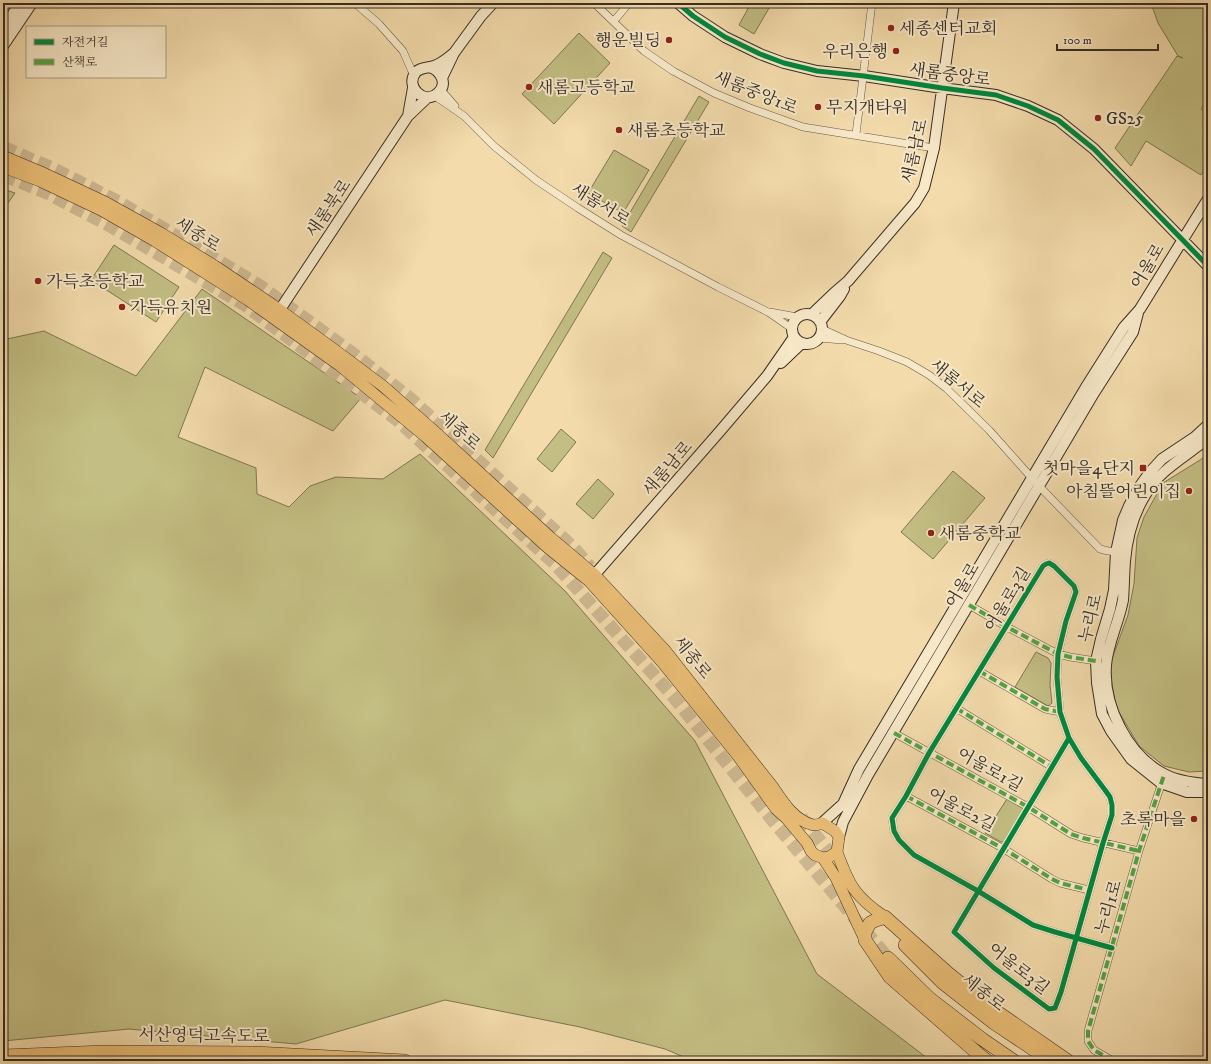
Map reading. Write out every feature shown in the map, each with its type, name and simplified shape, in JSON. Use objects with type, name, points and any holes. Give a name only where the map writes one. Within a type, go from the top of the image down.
[{"type":"highway","points":[[987,1061],[890,976],[865,940],[865,932],[870,923],[884,917],[949,974],[990,1007],[1068,1061]]},
{"type":"highway","name":"세종로","points":[[903,943],[948,987],[994,1023],[1051,1061]]},
{"type":"highway","points":[[888,958],[929,998],[982,1039],[1014,1061]]},
{"type":"highway","name":"서산영덕고속도로","points":[[3,1056],[105,1052],[255,1053],[405,1061]]},
{"type":"main road","name":"세종로","points":[[3,156],[41,172],[119,209],[161,232],[215,266],[276,314]]},
{"type":"main road","name":"세종로","points":[[3,167],[40,180],[108,214],[155,241],[248,300],[276,314],[335,350],[383,386],[467,460],[592,578],[664,649],[784,804],[792,812],[799,818],[835,831],[839,837]]},
{"type":"main road","name":"세종로","points":[[592,578],[738,756],[776,810],[786,818],[807,843],[810,851],[823,858],[836,878],[865,940]]},
{"type":"main road","points":[[807,843],[809,832],[818,824]]},
{"type":"main road","points":[[839,837],[837,852],[851,886],[870,907],[884,917]]},
{"type":"main road","points":[[823,858],[829,857],[837,852]]},
{"type":"street","points":[[3,29],[20,3]]},
{"type":"street","points":[[3,46],[32,3]]},
{"type":"street","points":[[356,3],[379,24],[403,51],[417,72]]},
{"type":"street","points":[[454,53],[444,61],[430,67],[426,67],[417,72],[412,84],[419,95],[434,94],[443,82],[442,78],[454,53],[481,16],[493,3]]},
{"type":"street","name":"새롬중앙1로","points":[[594,3],[644,51],[673,71],[714,93],[750,108],[804,126],[934,148]]},
{"type":"street","points":[[614,21],[628,3]]},
{"type":"street","name":"새롬중앙로","points":[[678,3],[693,16],[719,32],[760,54],[784,63],[817,71],[864,76],[996,95],[1028,106],[1058,120],[1094,149],[1182,240]]},
{"type":"street","points":[[856,134],[872,3]]},
{"type":"street","name":"새롬남로","points":[[820,330],[848,282],[915,203],[924,188],[934,148],[954,3]]},
{"type":"street","points":[[430,67],[438,71],[442,78]]},
{"type":"street","name":"새롬북로","points":[[408,116],[414,88]]},
{"type":"street","name":"새롬북로","points":[[276,314],[408,116],[434,94]]},
{"type":"street","name":"새롬서로","points":[[434,94],[464,116],[494,146],[536,180],[578,208],[627,239],[768,312]]},
{"type":"street","name":"어울로","points":[[818,824],[843,804],[859,769],[1090,380],[1124,327],[1140,309],[1208,199]]},
{"type":"street","points":[[1182,240],[1208,266]]},
{"type":"street","name":"새롬남로","points":[[812,314],[848,282]]},
{"type":"street","name":"어울로","points":[[839,837],[843,822],[868,775],[1090,400],[1132,332],[1140,309]]},
{"type":"street","points":[[768,312],[797,317],[807,313],[812,314],[818,318],[820,330],[811,344],[796,336],[768,312]]},
{"type":"street","points":[[796,336],[794,320],[797,317]]},
{"type":"street","name":"새롬서로","points":[[820,330],[907,362],[929,375],[946,388],[989,430],[1039,486],[1100,550],[1121,552]]},
{"type":"street","name":"새롬남로","points":[[592,578],[767,376],[796,336]]},
{"type":"street","name":"누리로","points":[[1208,426],[1184,445],[1162,459],[1150,472],[1140,486],[1123,520],[1121,552],[1122,602],[1111,640],[1106,665],[1108,693],[1115,719],[1133,748],[1163,779],[1208,784]]},
{"type":"street","name":"누리로","points":[[1208,438],[1160,475],[1147,492],[1138,508],[1121,552],[1110,609],[1096,660],[1098,693],[1102,714],[1120,745],[1132,759],[1163,779],[1187,792],[1208,792]]},
{"type":"street","name":"어울로3길","points":[[929,753],[1043,566],[1046,564],[1052,564],[1074,586],[1076,592],[1066,621],[1058,654],[1057,677],[1060,712],[1069,738],[1081,758],[1110,798],[1112,815],[1058,1002],[1055,1008],[1049,1009],[994,968],[954,932],[1069,738]]},
{"type":"street","points":[[969,605],[1007,626]]},
{"type":"street","name":"어울로3길","points":[[1007,626],[1058,654]]},
{"type":"street","points":[[1058,654],[1096,660]]},
{"type":"street","points":[[979,671],[1045,709],[1060,712]]},
{"type":"street","points":[[956,708],[1052,767]]},
{"type":"street","name":"어울로1길","points":[[894,733],[1028,807],[1071,834],[1139,851]]},
{"type":"street","name":"어울로2길","points":[[929,753],[906,796],[892,818],[894,831],[899,840],[914,855],[1033,925],[1112,948]]},
{"type":"street","name":"누리1로","points":[[1113,1061],[1094,1050],[1088,1041],[1088,1031],[1139,851],[1163,779]]},
{"type":"street","name":"어울로2길","points":[[906,796],[1004,849],[1052,880],[1090,890]]},
{"type":"shaded area","points":[[751,3],[772,3],[754,34],[739,25]]},
{"type":"shaded area","points":[[1151,3],[1208,3],[1208,97],[1201,109],[1208,114],[1208,164],[1201,175],[1146,141],[1131,166],[1115,148],[1177,56],[1183,58],[1178,56],[1158,23]]},
{"type":"shaded area","points":[[579,33],[610,63],[554,124],[522,94]]},
{"type":"shaded area","points":[[699,96],[709,102],[631,232],[622,226]]},
{"type":"shaded area","points":[[614,150],[649,170],[623,213],[588,193]]},
{"type":"shaded area","points":[[3,189],[15,193],[3,210]]},
{"type":"shaded area","points":[[114,245],[179,287],[156,322],[91,280]]},
{"type":"shaded area","points":[[603,252],[612,258],[493,458],[485,450]]},
{"type":"shaded area","points":[[202,289],[361,398],[333,431],[205,367],[178,437],[256,468],[257,494],[289,507],[310,486],[336,477],[383,479],[420,454],[565,591],[695,741],[817,974],[931,1061],[693,1061],[665,1049],[580,1027],[445,1000],[296,1044],[129,1029],[3,1041],[3,337],[7,339],[44,331],[136,376]]},
{"type":"shaded area","points":[[561,429],[576,442],[552,472],[537,459]]},
{"type":"shaded area","points":[[1208,455],[1208,611],[1206,621],[1208,626],[1208,771],[1189,772],[1164,766],[1139,746],[1116,707],[1109,667],[1128,615],[1134,584],[1137,538],[1144,517],[1163,483]]},
{"type":"shaded area","points":[[953,471],[985,498],[933,559],[901,532]]},
{"type":"shaded area","points":[[598,479],[614,494],[593,519],[576,504]]},
{"type":"shaded area","points":[[1036,652],[1048,658],[1051,663],[1050,685],[1052,703],[1048,706],[1015,687]]},
{"type":"shaded area","points":[[1007,799],[1022,807],[1024,811],[1006,841],[1001,842],[985,833]]},
{"type":"tunnel","points":[[3,147],[52,168],[119,202],[259,285],[355,355],[411,399],[573,547],[590,567]]},
{"type":"tunnel","points":[[3,175],[47,193],[110,226],[245,305],[397,420],[555,564],[672,695],[773,821],[888,958]]},
{"type":"tunnel","points":[[801,817],[839,864]]},
{"type":"marked path","points":[[969,605],[1058,654],[1096,661]]},
{"type":"marked path","points":[[979,671],[1045,709],[1060,712]]},
{"type":"marked path","points":[[956,708],[1052,767]]},
{"type":"marked path","points":[[894,733],[1028,807],[1071,834],[1139,851]]},
{"type":"marked path","points":[[1113,1061],[1094,1050],[1088,1041],[1088,1031],[1139,851],[1164,775]]},
{"type":"marked path","points":[[906,796],[1004,849],[1052,879],[1060,883],[1089,890]]},
{"type":"cycle path","points":[[678,3],[693,16],[725,37],[760,54],[784,63],[817,71],[864,76],[996,95],[1028,106],[1058,120],[1094,149],[1208,266]]},
{"type":"cycle path","points":[[1069,738],[983,884],[968,908],[954,932],[994,968],[1049,1009],[1055,1008],[1061,992],[1103,843],[1112,815],[1112,805],[1110,797],[1081,758],[1069,738],[1060,712],[1057,677],[1058,654],[1066,621],[1076,592],[1074,586],[1049,563],[1043,566],[929,753],[906,796],[892,818],[894,831],[899,840],[914,855],[978,891],[1033,925],[1055,932],[1112,948]]},
{"type":"place","name":"세종센터교회","points":[[891,28]]},
{"type":"place","name":"행운빌딩","points":[[669,40]]},
{"type":"place","name":"우리은행","points":[[896,51]]},
{"type":"place","name":"새롬고등학교","points":[[529,87]]},
{"type":"place","name":"무지개타워","points":[[818,107]]},
{"type":"place","name":"GS25","points":[[1098,118]]},
{"type":"place","name":"새롬초등학교","points":[[619,130]]},
{"type":"place","name":"가득초등학교","points":[[38,281]]},
{"type":"place","name":"가득유치원","points":[[122,307]]},
{"type":"place","name":"첫마을4단지","points":[[1143,468]]},
{"type":"place","name":"아침뜰어린이집","points":[[1189,491]]},
{"type":"place","name":"새롬중학교","points":[[931,533]]},
{"type":"place","name":"초록마을","points":[[1194,819]]}]
